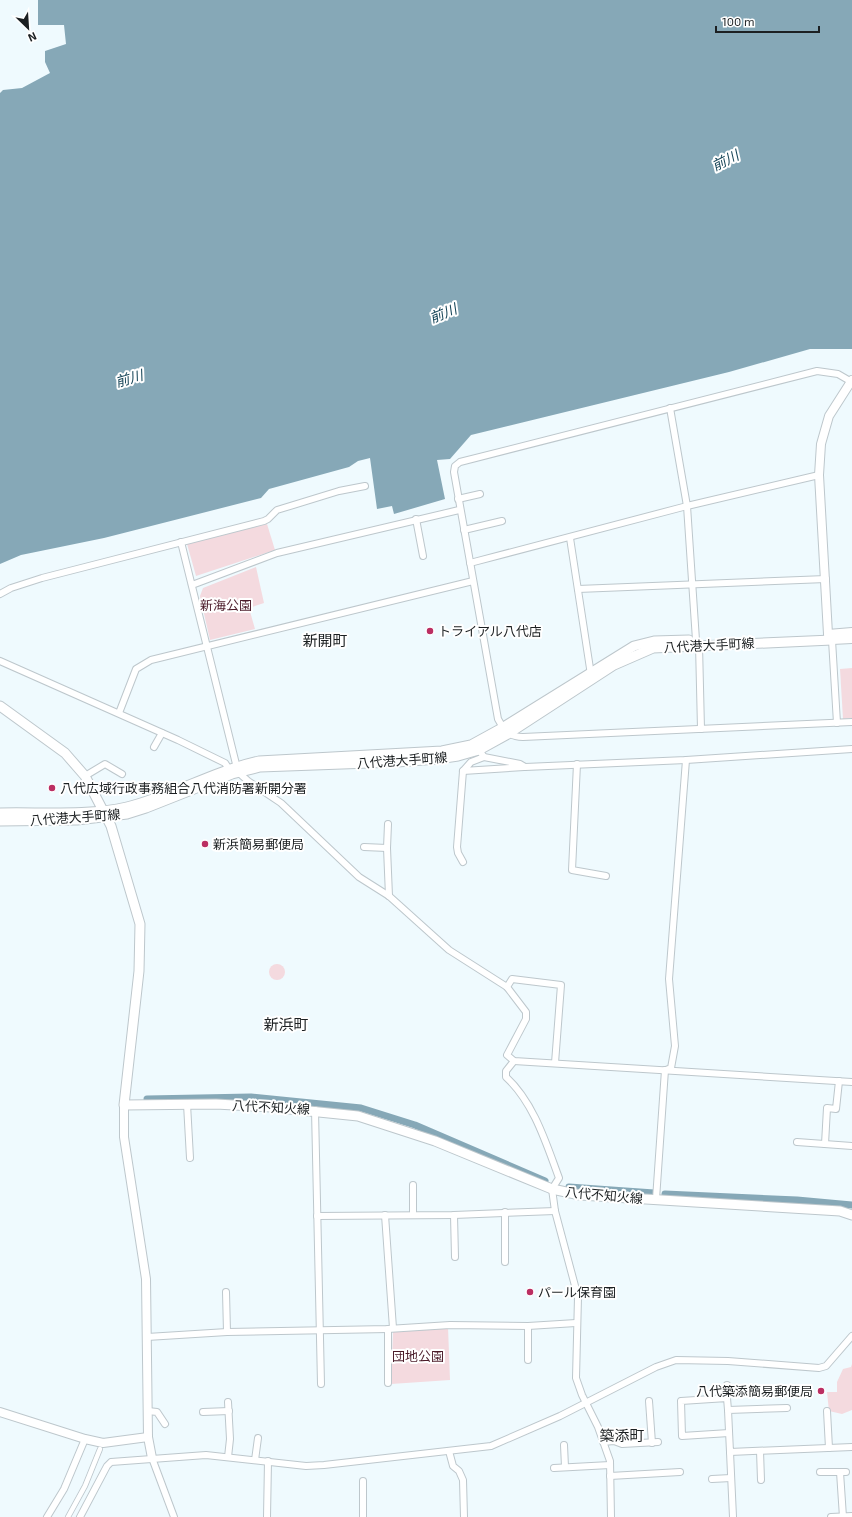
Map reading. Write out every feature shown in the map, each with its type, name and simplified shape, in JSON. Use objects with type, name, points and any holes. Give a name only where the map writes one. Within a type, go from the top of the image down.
[{"type":"main road","name":"八代港大手町線","points":[[0,813],[105,813],[146,808],[234,770],[259,761],[455,750],[505,731],[591,676],[634,646],[654,641],[697,643],[830,637]]},
{"type":"main road","points":[[0,706],[65,753],[85,776],[105,813],[140,924],[139,971],[124,1105]]},
{"type":"main road","name":"八代港大手町線","points":[[234,770],[260,767],[438,759],[482,753],[505,731]]},
{"type":"main road","name":"八代港大手町線","points":[[0,821],[77,820],[105,813]]},
{"type":"main road","name":"八代不知火線","points":[[124,1105],[187,1104],[315,1110],[358,1116],[435,1141],[552,1190],[580,1195],[840,1211],[852,1215]]},
{"type":"street","points":[[837,723],[819,475],[821,444],[829,416],[851,381],[838,374],[817,371],[460,462],[455,466],[454,472],[459,510],[464,530],[498,719],[505,731],[515,737],[523,737],[837,723],[852,722]]},
{"type":"street","points":[[670,408],[687,506],[697,643],[701,729]]},
{"type":"street","points":[[470,563],[570,538],[687,506],[819,475]]},
{"type":"street","points":[[0,594],[12,588],[42,578],[268,520],[277,510],[339,491],[365,486]]},
{"type":"street","points":[[458,500],[480,494]]},
{"type":"street","points":[[192,585],[278,553],[459,510]]},
{"type":"street","points":[[416,519],[423,556]]},
{"type":"street","points":[[464,530],[502,521]]},
{"type":"street","points":[[570,538],[591,676]]},
{"type":"street","points":[[180,542],[192,585],[234,770]]},
{"type":"street","points":[[578,589],[692,586],[826,579]]},
{"type":"street","points":[[119,713],[136,669],[142,664],[206,646],[472,581]]},
{"type":"street","points":[[830,637],[852,632]]},
{"type":"street","points":[[830,637],[852,639]]},
{"type":"street","points":[[0,661],[119,713],[226,763],[248,782],[281,803],[359,877],[389,896],[449,950],[507,987],[526,1012],[526,1019],[508,1055],[514,1061],[852,1082]]},
{"type":"street","points":[[154,748],[162,733]]},
{"type":"street","points":[[463,771],[578,764],[686,760],[852,749]]},
{"type":"street","points":[[464,862],[458,853],[457,847],[463,771],[482,753],[520,764],[525,767]]},
{"type":"street","points":[[665,1070],[671,1068],[675,1046],[669,979],[686,760]]},
{"type":"street","points":[[85,776],[105,764],[122,774]]},
{"type":"street","points":[[578,764],[572,870],[606,876]]},
{"type":"street","points":[[388,824],[387,848],[389,896]]},
{"type":"street","points":[[364,847],[387,848]]},
{"type":"street","points":[[507,987],[512,979],[561,985],[555,1063]]},
{"type":"street","points":[[514,1061],[506,1071],[506,1076],[519,1091],[535,1117],[559,1178],[552,1190],[578,1297],[576,1323],[576,1378],[603,1442],[610,1465],[610,1517]]},
{"type":"street","points":[[656,1199],[665,1070]]},
{"type":"street","points":[[825,1144],[827,1108],[836,1109],[839,1082]]},
{"type":"street","points":[[187,1104],[190,1158]]},
{"type":"street","points":[[124,1105],[124,1137],[146,1279],[148,1437],[152,1458],[174,1517]]},
{"type":"street","points":[[315,1110],[321,1384]]},
{"type":"street","points":[[797,1142],[852,1146]]},
{"type":"street","points":[[412,1185],[413,1215]]},
{"type":"street","points":[[317,1216],[454,1216],[505,1212],[556,1211]]},
{"type":"street","points":[[505,1212],[505,1262]]},
{"type":"street","points":[[385,1215],[390,1328],[388,1383]]},
{"type":"street","points":[[454,1216],[455,1257]]},
{"type":"street","points":[[226,1292],[227,1332]]},
{"type":"street","points":[[146,1337],[227,1332],[450,1325],[528,1326],[576,1323]]},
{"type":"street","points":[[528,1326],[528,1360]]},
{"type":"street","points":[[80,1517],[108,1464],[152,1458],[206,1455],[306,1466],[491,1446],[560,1416],[656,1367],[676,1360],[728,1361],[819,1368],[826,1366],[852,1336]]},
{"type":"street","points":[[727,1385],[733,1517]]},
{"type":"street","points":[[727,1398],[681,1401],[682,1436],[729,1433]]},
{"type":"street","points":[[603,1442],[614,1441],[622,1444],[655,1442],[650,1401]]},
{"type":"street","points":[[228,1402],[230,1439],[228,1457]]},
{"type":"street","points":[[728,1410],[787,1408]]},
{"type":"street","points":[[148,1411],[157,1412],[165,1424]]},
{"type":"street","points":[[203,1412],[229,1411]]},
{"type":"street","points":[[827,1411],[829,1448]]},
{"type":"street","points":[[0,1412],[85,1439],[103,1443],[148,1437]]},
{"type":"street","points":[[255,1460],[258,1438]]},
{"type":"street","points":[[46,1517],[64,1489],[85,1439]]},
{"type":"street","points":[[564,1445],[565,1467]]},
{"type":"street","points":[[730,1452],[852,1447]]},
{"type":"street","points":[[68,1517],[85,1486],[100,1449]]},
{"type":"street","points":[[449,1451],[453,1466],[459,1471],[463,1480],[464,1517]]},
{"type":"street","points":[[760,1451],[761,1480]]},
{"type":"street","points":[[267,1517],[268,1461]]},
{"type":"street","points":[[554,1468],[610,1465]]},
{"type":"street","points":[[610,1476],[680,1472]]},
{"type":"street","points":[[820,1472],[843,1472],[843,1516]]},
{"type":"street","points":[[712,1479],[731,1478]]},
{"type":"street","points":[[363,1481],[363,1517]]},
{"type":"street","points":[[831,1517],[852,1516]]},
{"type":"green space","points":[[267,524],[275,550],[196,576],[187,544]]},
{"type":"green space","name":"新海公園","points":[[256,567],[264,603],[249,608],[255,629],[210,640],[200,596],[203,588]]},
{"type":"green space","points":[[852,668],[852,718],[843,719],[840,669]]},
{"type":"green space","points":[[277,964],[284,969],[285,972],[280,979],[277,980],[270,975],[269,972],[274,965]]},
{"type":"green space","name":"団地公園","points":[[448,1327],[450,1380],[391,1384],[393,1332]]},
{"type":"green space","points":[[852,1364],[852,1410],[842,1414],[829,1411],[827,1392],[837,1392],[837,1382],[843,1369],[851,1367]]},
{"type":"water","name":"前川","points":[[38,0],[852,0],[852,349],[810,349],[729,372],[471,435],[450,459],[437,460],[445,499],[394,514],[392,506],[377,509],[370,458],[358,461],[349,467],[269,489],[261,498],[104,538],[21,555],[0,564],[0,93],[3,90],[22,88],[50,73],[45,62],[45,51],[66,44],[64,25],[38,25]]},
{"type":"waterway","points":[[147,1099],[251,1097],[361,1108],[415,1125],[545,1181]]},
{"type":"waterway","points":[[569,1187],[654,1193]]},
{"type":"waterway","points":[[665,1194],[797,1200],[852,1205]]},
{"type":"place","name":"トライアル八代店","points":[[430,631]]},
{"type":"place","name":"八代広域行政事務組合八代消防署新開分署","points":[[52,788]]},
{"type":"place","name":"新浜簡易郵便局","points":[[205,844]]},
{"type":"place","name":"パール保育園","points":[[530,1292]]},
{"type":"place","name":"八代築添簡易郵便局","points":[[821,1391]]},
{"type":"district","name":"新開町","points":[[325,640]]},
{"type":"district","name":"新浜町","points":[[286,1024]]},
{"type":"district","name":"築添町","points":[[622,1435]]}]
